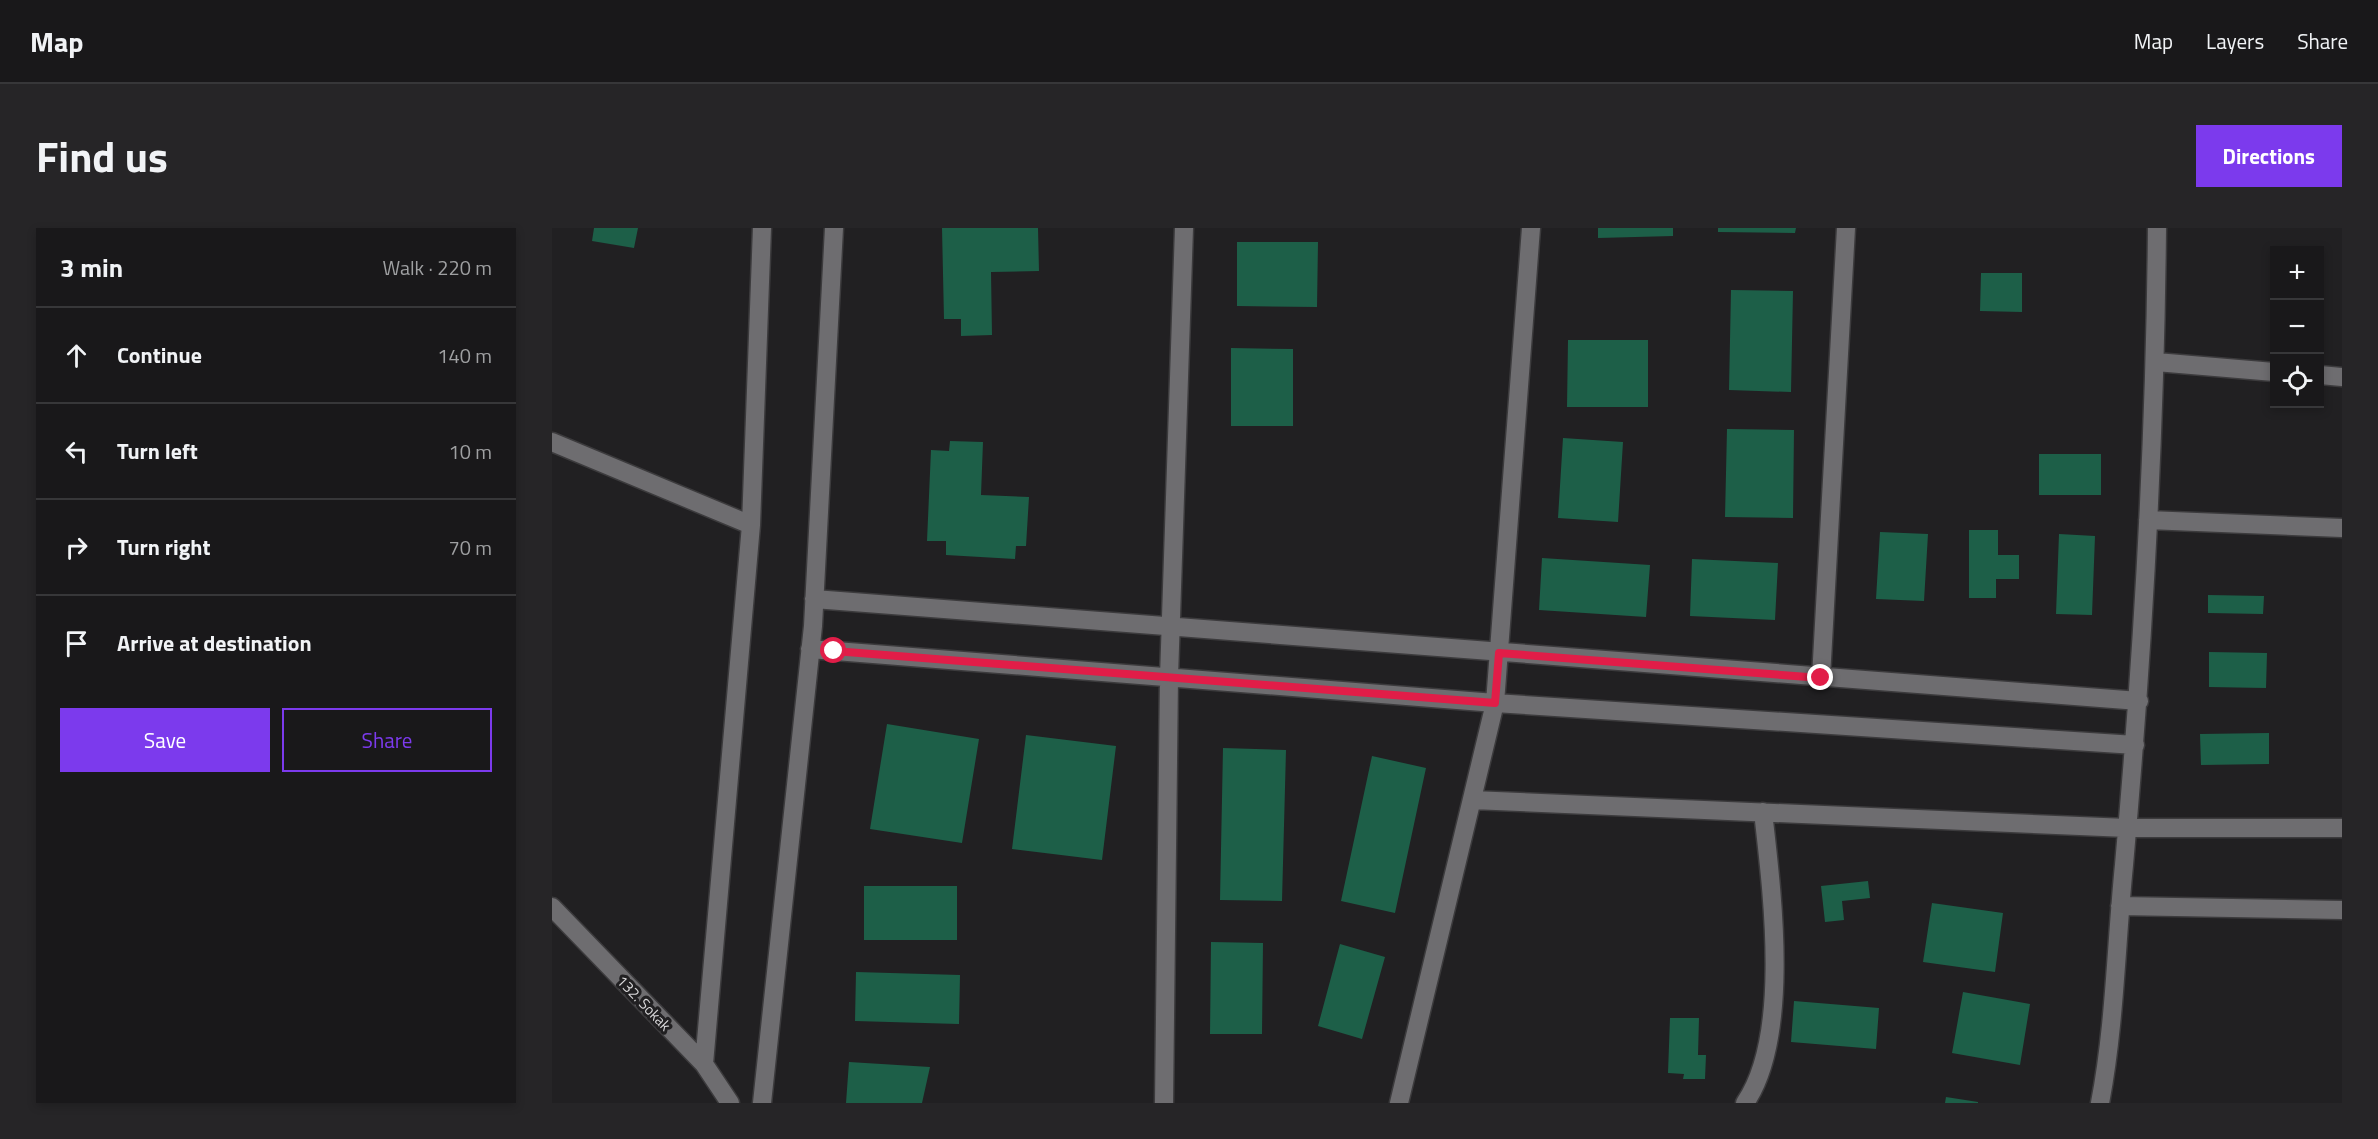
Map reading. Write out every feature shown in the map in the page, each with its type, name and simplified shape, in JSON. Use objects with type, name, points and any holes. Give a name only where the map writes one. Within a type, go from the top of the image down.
[{"type":"street","points":[[704,1064],[751,525],[762,228]]},
{"type":"street","points":[[762,1103],[810,649],[834,228]]},
{"type":"street","points":[[1164,1103],[1170,627],[1184,228]]},
{"type":"street","points":[[1399,1103],[1495,703],[1531,228]]},
{"type":"street","points":[[1821,678],[1846,228]]},
{"type":"street","points":[[2100,1103],[2109,1055],[2139,701],[2156,362],[2157,228]]},
{"type":"street","points":[[2156,362],[2270,372]]},
{"type":"street","points":[[2324,375],[2342,377]]},
{"type":"street","points":[[552,442],[751,525]]},
{"type":"street","points":[[2148,520],[2342,528]]},
{"type":"street","points":[[814,599],[2139,701]]},
{"type":"street","points":[[810,649],[1495,703],[2135,745]]},
{"type":"street","points":[[1472,800],[2127,828],[2342,828]]},
{"type":"street","points":[[1746,1103],[1754,1091],[1768,1054],[1772,1002],[1773,902],[1763,813]]},
{"type":"street","points":[[2120,906],[2342,910]]},
{"type":"street","name":"132. Sokak","points":[[552,907],[704,1064],[730,1103]]},
{"type":"building","points":[[594,228],[638,228],[634,248],[592,241]]},
{"type":"building","points":[[942,228],[1038,228],[1039,271],[991,272],[992,335],[961,336],[961,319],[944,319]]},
{"type":"building","points":[[1598,228],[1673,228],[1673,236],[1598,238]]},
{"type":"building","points":[[1718,228],[1796,228],[1795,233],[1718,232]]},
{"type":"building","points":[[1237,242],[1318,242],[1317,307],[1237,306]]},
{"type":"building","points":[[1981,273],[2022,273],[2022,312],[1980,311]]},
{"type":"building","points":[[1731,290],[1793,291],[1791,392],[1729,390]]},
{"type":"building","points":[[1568,340],[1648,340],[1648,407],[1567,407]]},
{"type":"building","points":[[1231,348],[1293,349],[1293,426],[1231,426]]},
{"type":"building","points":[[1727,429],[1794,430],[1793,518],[1725,517]]},
{"type":"building","points":[[1563,438],[1623,442],[1618,522],[1558,518]]},
{"type":"building","points":[[950,441],[983,442],[981,495],[1029,497],[1026,546],[1016,546],[1015,559],[946,555],[946,541],[927,541],[931,450],[949,451]]},
{"type":"building","points":[[2039,454],[2101,454],[2101,495],[2039,495]]},
{"type":"building","points":[[1969,530],[1998,530],[1998,555],[2019,555],[2019,579],[1996,579],[1996,598],[1969,598]]},
{"type":"building","points":[[1880,532],[1928,534],[1924,601],[1876,599]]},
{"type":"building","points":[[2059,534],[2095,536],[2092,615],[2056,614]]},
{"type":"building","points":[[1542,558],[1650,565],[1646,617],[1539,610]]},
{"type":"building","points":[[1692,559],[1778,563],[1775,620],[1690,616]]},
{"type":"building","points":[[2208,595],[2264,596],[2263,614],[2208,613]]},
{"type":"building","points":[[2209,652],[2267,653],[2266,688],[2209,687]]},
{"type":"building","points":[[887,724],[979,739],[962,843],[870,829]]},
{"type":"building","points":[[2269,733],[2269,764],[2201,765],[2200,734]]},
{"type":"building","points":[[1026,735],[1116,746],[1102,860],[1012,849]]},
{"type":"building","points":[[1223,748],[1286,750],[1282,901],[1220,900]]},
{"type":"building","points":[[1372,756],[1426,768],[1395,913],[1341,901]]},
{"type":"building","points":[[1868,881],[1870,898],[1842,901],[1844,920],[1825,922],[1821,886]]},
{"type":"building","points":[[864,886],[957,886],[957,940],[864,940]]},
{"type":"building","points":[[1932,903],[2003,913],[1995,972],[1923,962]]},
{"type":"building","points":[[1211,942],[1263,943],[1262,1034],[1210,1034]]},
{"type":"building","points":[[1340,944],[1385,957],[1362,1039],[1318,1026]]},
{"type":"building","points":[[856,972],[960,975],[959,1024],[855,1021]]},
{"type":"building","points":[[1963,992],[2030,1004],[2020,1065],[1952,1053]]},
{"type":"building","points":[[1794,1001],[1879,1008],[1876,1049],[1791,1042]]},
{"type":"building","points":[[1670,1018],[1699,1018],[1698,1055],[1706,1055],[1705,1079],[1683,1079],[1684,1074],[1668,1073]]},
{"type":"building","points":[[849,1062],[930,1067],[922,1103],[846,1103]]},
{"type":"building","points":[[1946,1097],[1978,1102],[1978,1103],[1945,1103]]},
{"type":"route","points":[[834,651],[1495,703],[1499,653],[1821,678]]}]
